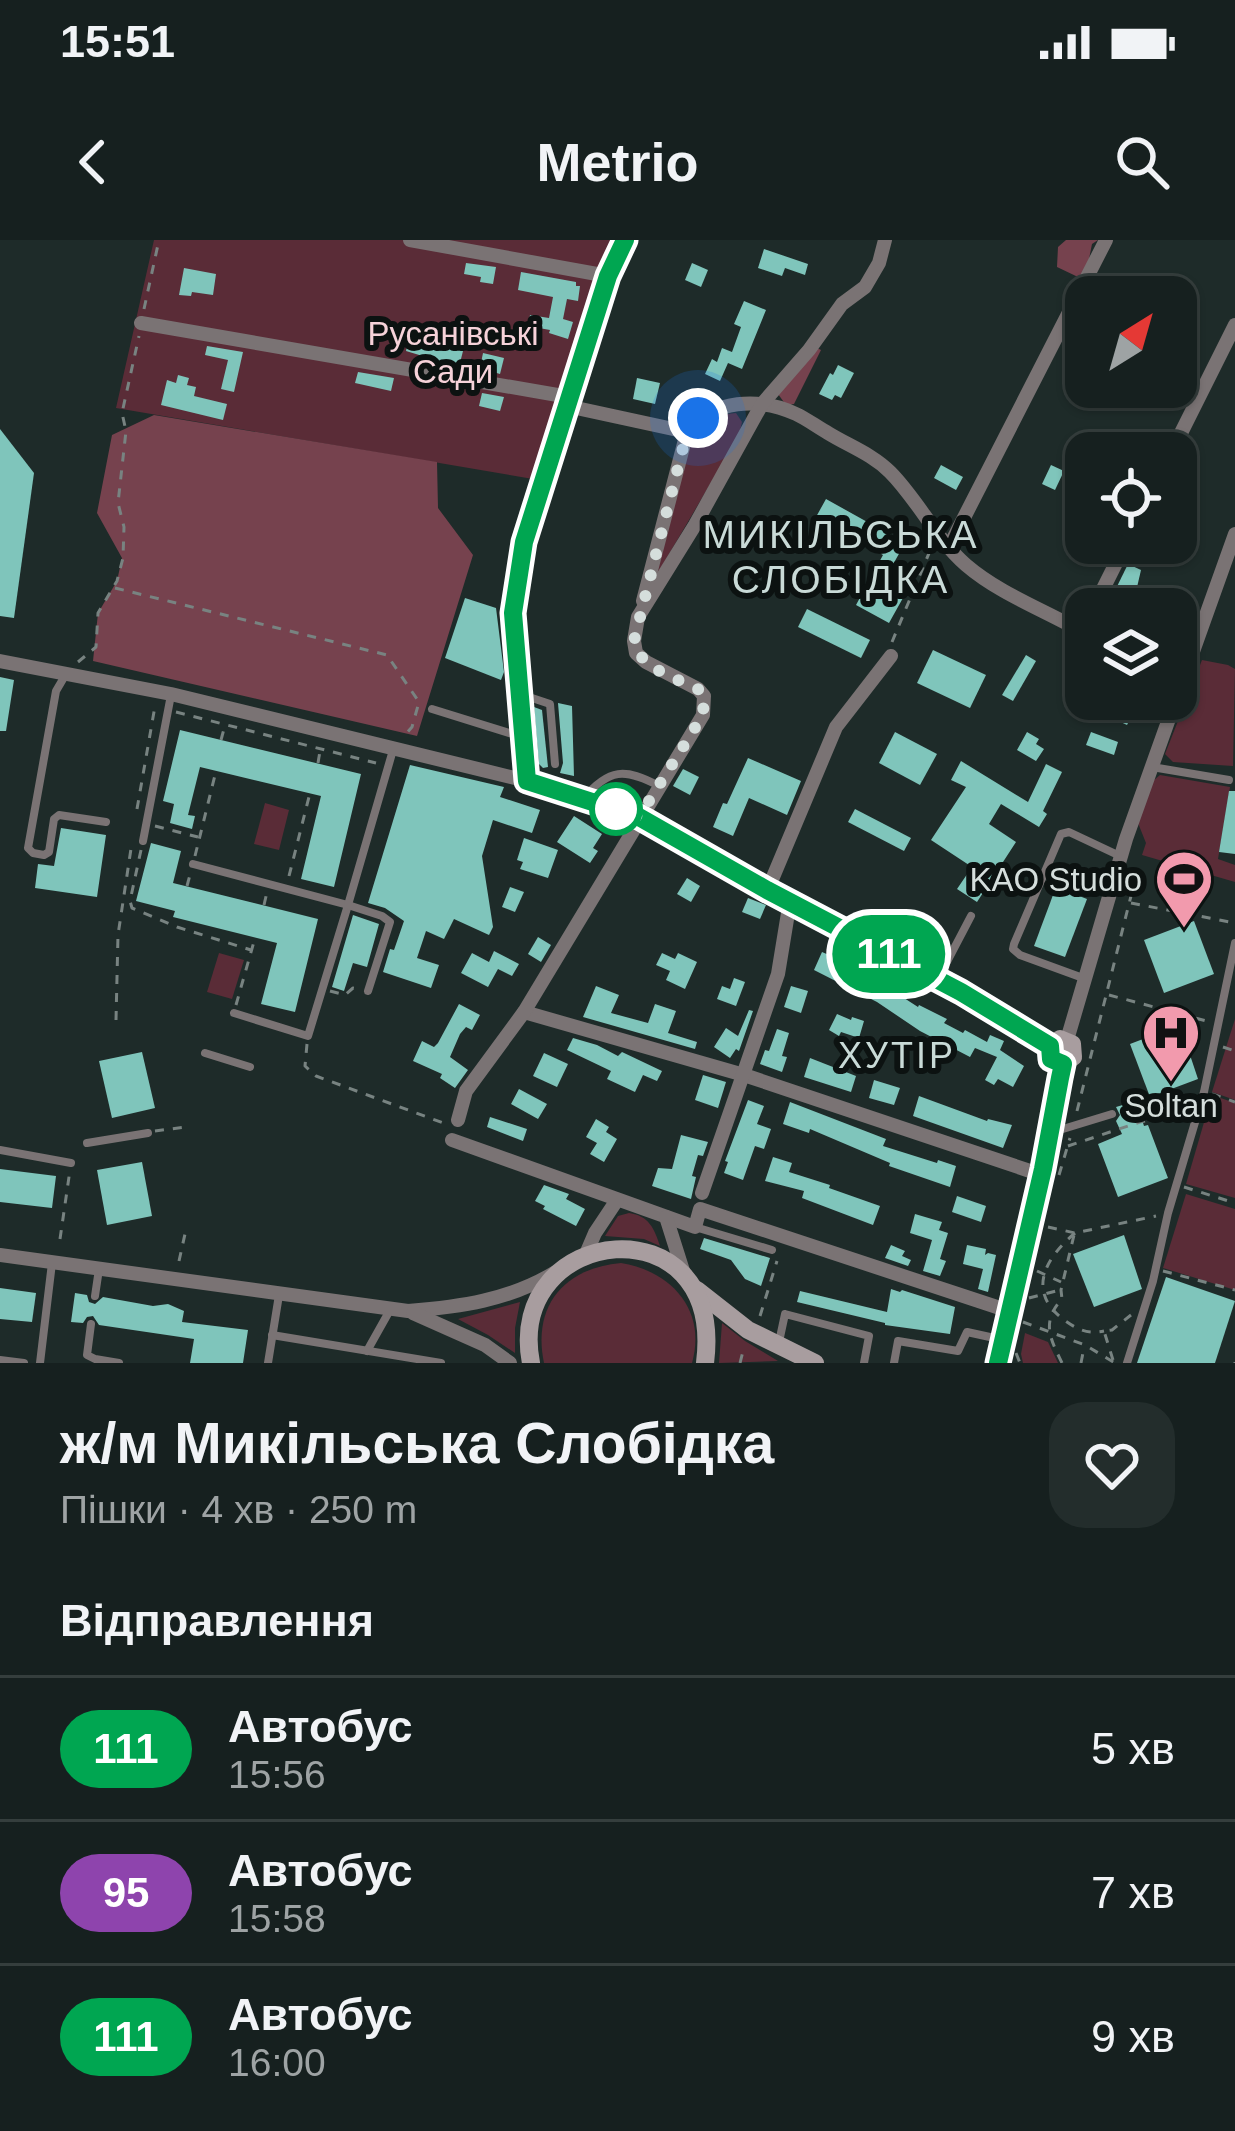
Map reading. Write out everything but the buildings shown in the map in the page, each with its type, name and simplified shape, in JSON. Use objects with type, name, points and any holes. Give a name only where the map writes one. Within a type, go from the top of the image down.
[{"type":"main road","points":[[625,240],[608,276],[518,568],[513,613],[527,781],[639,817],[1058,1043],[1051,1059],[1063,1064],[1049,1179],[1015,1316],[1002,1340],[998,1363]]},
{"type":"main road","points":[[531,1363],[529,1326],[549,1284],[586,1254],[625,1248],[668,1262],[721,1311],[815,1363]]},
{"type":"main road","points":[[689,1281],[703,1306],[705,1363]]},
{"type":"street","points":[[410,240],[608,276]]},
{"type":"street","points":[[638,617],[762,404],[842,304],[865,287],[885,240]]},
{"type":"street","points":[[949,547],[1106,240]]},
{"type":"street","points":[[141,323],[568,402],[687,432]]},
{"type":"street","points":[[1182,432],[1235,325]]},
{"type":"street","points":[[458,1120],[466,1090],[524,1012],[703,715],[704,696],[698,689],[646,662],[636,653],[634,641],[687,432],[698,418],[722,406],[762,404],[796,414],[869,455],[891,473],[949,547],[976,573],[1065,621]]},
{"type":"street","points":[[1197,640],[1235,534]]},
{"type":"street","points":[[767,890],[836,728],[891,656]]},
{"type":"street","points":[[0,661],[527,781]]},
{"type":"street","points":[[1058,1043],[1085,979],[1168,720]]},
{"type":"street","points":[[702,1193],[778,974],[790,902]]},
{"type":"street","points":[[524,1012],[744,1075],[1049,1179]]},
{"type":"street","points":[[452,1140],[695,1227],[700,1209],[1015,1316]]},
{"type":"street","points":[[586,1254],[616,1200]]},
{"type":"street","points":[[666,1217],[689,1281]]},
{"type":"street","points":[[0,1255],[408,1311],[498,1298],[564,1268]]},
{"type":"street","points":[[408,1311],[485,1345],[510,1363]]},
{"type":"lane","points":[[66,673],[56,691],[28,848],[33,853],[49,852],[59,815],[106,822]]},
{"type":"lane","points":[[518,694],[550,704],[555,764]]},
{"type":"lane","points":[[138,840],[146,824],[166,698]]},
{"type":"lane","points":[[432,710],[523,737]]},
{"type":"lane","points":[[234,1013],[308,1036],[393,750]]},
{"type":"lane","points":[[1150,767],[1228,780]]},
{"type":"lane","points":[[584,799],[594,786],[620,773],[658,786]]},
{"type":"lane","points":[[1085,979],[1020,955],[1014,944],[1061,834],[1069,832],[1121,856]]},
{"type":"lane","points":[[193,864],[382,916],[390,922],[368,991]]},
{"type":"lane","points":[[937,980],[971,916]]},
{"type":"lane","points":[[1127,1363],[1204,1092],[1235,943]]},
{"type":"lane","points":[[205,1052],[250,1066]]},
{"type":"lane","points":[[1052,1132],[1112,1114]]},
{"type":"lane","points":[[87,1143],[148,1132]]},
{"type":"lane","points":[[0,1150],[71,1163]]},
{"type":"lane","points":[[695,1227],[772,1250]]},
{"type":"lane","points":[[40,1363],[52,1262]]},
{"type":"lane","points":[[95,1296],[99,1269]]},
{"type":"lane","points":[[268,1363],[279,1294]]},
{"type":"lane","points":[[367,1351],[390,1309]]},
{"type":"lane","points":[[778,1346],[785,1314],[869,1336],[864,1363]]},
{"type":"lane","points":[[91,1324],[87,1355],[119,1363]]},
{"type":"lane","points":[[894,1363],[898,1341],[958,1351],[968,1332],[1002,1340]]},
{"type":"lane","points":[[272,1335],[440,1363]]},
{"type":"lane","points":[[0,1360],[24,1363]]},
{"type":"path","points":[[66,673],[96,647],[98,613],[113,588],[122,558],[124,527],[118,503],[126,431],[122,412]]},
{"type":"path","points":[[891,656],[892,637],[937,532]]},
{"type":"path","points":[[113,588],[388,655],[418,702],[412,727],[393,750]]},
{"type":"path","points":[[136,818],[166,698],[225,724],[388,766]]},
{"type":"path","points":[[221,740],[225,724]]},
{"type":"path","points":[[318,763],[321,749]]},
{"type":"path","points":[[187,886],[216,771]]},
{"type":"path","points":[[286,890],[310,794]]},
{"type":"path","points":[[146,824],[200,837]]},
{"type":"path","points":[[138,840],[131,905],[136,910],[251,950]]},
{"type":"path","points":[[116,1020],[118,935],[138,840]]},
{"type":"path","points":[[1049,1179],[1068,1147],[1132,892]]},
{"type":"path","points":[[1130,903],[1235,923]]},
{"type":"path","points":[[177,927],[179,919]]},
{"type":"path","points":[[234,1013],[255,938]]},
{"type":"path","points":[[322,988],[345,995],[353,988],[368,991]]},
{"type":"path","points":[[1108,994],[1220,1025]]},
{"type":"path","points":[[308,1036],[305,1066],[316,1076],[455,1127],[458,1120]]},
{"type":"path","points":[[1215,1044],[1235,1051]]},
{"type":"path","points":[[1204,1092],[1235,1102]]},
{"type":"path","points":[[1068,1147],[1140,1122],[1199,1109]]},
{"type":"path","points":[[148,1132],[186,1127]]},
{"type":"path","points":[[60,1239],[71,1163]]},
{"type":"path","points":[[1177,1185],[1235,1203]]},
{"type":"path","points":[[1046,1226],[1075,1233],[1168,1214]]},
{"type":"path","points":[[1075,1233],[1059,1246],[1043,1274],[1044,1294],[1052,1310],[1090,1333],[1124,1323],[1147,1302]]},
{"type":"path","points":[[1062,1363],[1047,1331],[1052,1310],[1063,1299],[1075,1233]]},
{"type":"path","points":[[178,1261],[185,1234]]},
{"type":"path","points":[[760,1316],[784,1237]]},
{"type":"path","points":[[1156,1269],[1235,1290]]},
{"type":"path","points":[[1035,1270],[1063,1282]]},
{"type":"path","points":[[1027,1299],[1061,1290]]},
{"type":"path","points":[[1015,1316],[1114,1362]]},
{"type":"path","points":[[1105,1331],[1114,1362]]},
{"type":"path","points":[[1081,1363],[1090,1333]]},
{"type":"green space","name":"Русанівські Сади","points":[[154,240],[617,240],[601,274],[533,479],[116,408]]},
{"type":"green space","points":[[736,413],[742,422],[739,435],[649,588],[693,436],[713,420]]},
{"type":"green space","points":[[1202,660],[1235,669],[1233,766],[1173,762],[1165,754],[1178,720],[1197,720],[1197,673]]},
{"type":"green space","points":[[1160,775],[1230,787],[1218,859],[1235,865],[1235,882],[1142,855],[1146,843],[1138,823],[1153,781]]},
{"type":"green space","points":[[265,803],[289,810],[279,850],[254,844]]},
{"type":"green space","points":[[219,953],[244,960],[232,999],[207,992]]},
{"type":"green space","points":[[1235,1019],[1235,1100],[1212,1092]]},
{"type":"green space","points":[[1212,1095],[1235,1103],[1235,1198],[1186,1184]]},
{"type":"green space","points":[[1186,1194],[1235,1209],[1235,1290],[1163,1268]]},
{"type":"green space","points":[[629,1213],[650,1224],[660,1246],[644,1239],[605,1236],[618,1216]]},
{"type":"green space","points":[[621,1263],[655,1275],[681,1296],[694,1326],[692,1363],[544,1363],[543,1324],[557,1294],[583,1273]]},
{"type":"green space","points":[[520,1302],[515,1353],[458,1319]]},
{"type":"green space","points":[[722,1323],[745,1341],[778,1361],[719,1363]]},
{"type":"green space","points":[[1025,1333],[1048,1342],[1058,1363],[1023,1363]]},
{"type":"shaded area","points":[[1066,240],[1098,240],[1092,244],[1087,269],[1079,276],[1057,267],[1058,247]]},
{"type":"shaded area","points":[[817,348],[821,350],[794,404],[786,405],[778,394]]},
{"type":"shaded area","points":[[154,415],[437,462],[438,508],[473,555],[417,736],[93,661],[98,613],[117,581],[122,558],[97,513],[112,435]]},
{"type":"bus line","name":"111","points":[[625,240],[608,276],[518,568],[513,613],[527,781],[639,817],[961,992],[1050,1046],[1051,1059],[1063,1064],[1052,1132],[998,1363]]},
{"type":"place","name":"KAO Studio","points":[[1184,930]]},
{"type":"place","name":"Soltan","points":[[1171,1084]]},
{"type":"district","name":"МИКІЛЬСЬКА СЛОБІДКА","points":[[841,556]]},
{"type":"district","name":"ХУТІР","points":[[897,1055]]},
{"type":"route","points":[[616,809],[639,817],[703,715],[704,696],[698,689],[646,662],[636,653],[634,641],[687,432],[698,418]]}]
